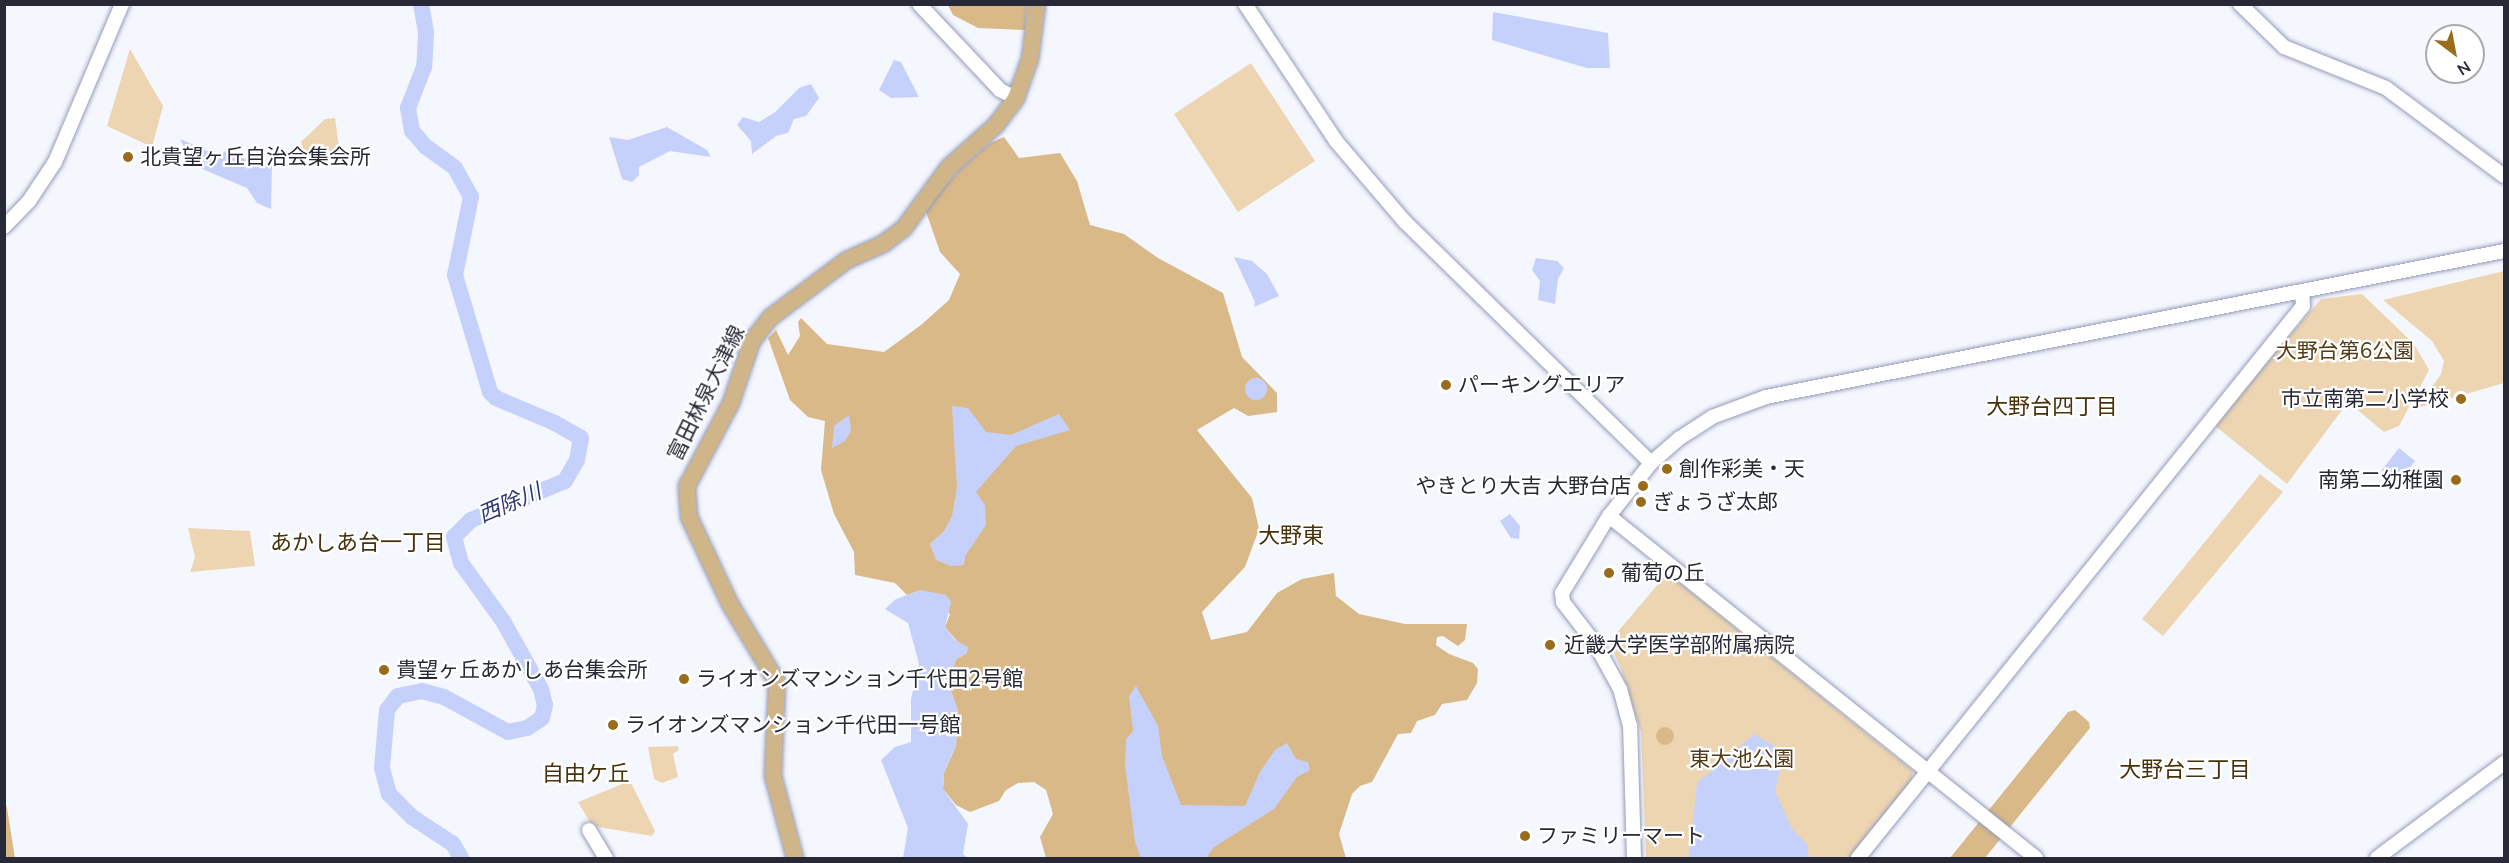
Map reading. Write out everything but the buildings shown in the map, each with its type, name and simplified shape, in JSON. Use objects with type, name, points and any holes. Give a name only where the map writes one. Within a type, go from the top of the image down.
[{"type":"main road","name":"富田林泉大津線","points":[[795,858],[773,776],[777,682],[730,604],[689,517],[687,486],[731,403],[752,341],[771,317],[847,260],[883,244],[904,228],[949,167],[996,124],[1016,98],[1030,59],[1037,4]]},
{"type":"street","points":[[4,227],[34,195],[55,162],[122,4]]},
{"type":"street","points":[[919,4],[1000,90],[1016,98]]},
{"type":"street","points":[[1245,4],[1335,141],[1405,222],[1651,463]]},
{"type":"street","points":[[2240,4],[2284,47],[2386,88],[2505,176]]},
{"type":"street","points":[[1634,858],[1630,726],[1620,689],[1596,645],[1563,602],[1562,592],[1609,516],[1651,463],[1712,417],[1767,397],[2302,293],[2505,251]]},
{"type":"street","points":[[1858,858],[2303,306],[2302,293]]},
{"type":"street","points":[[1609,516],[2036,858]]},
{"type":"street","points":[[2377,858],[2505,763]]},
{"type":"street","points":[[590,830],[606,858]]},
{"type":"green space","points":[[130,49],[163,106],[152,147],[107,126]]},
{"type":"green space","points":[[1251,63],[1315,161],[1238,212],[1174,114]]},
{"type":"green space","points":[[335,118],[340,153],[306,158],[301,142],[325,119]]},
{"type":"green space","points":[[2504,271],[2504,383],[2417,408],[2441,374],[2444,361],[2432,341],[2383,300]]},
{"type":"green space","name":"大野台第6公園","points":[[2362,294],[2414,344],[2429,370],[2399,426],[2384,432],[2348,402],[2287,484],[2214,425],[2321,299]]},
{"type":"green space","points":[[2260,474],[2283,492],[2163,636],[2142,619]]},
{"type":"green space","points":[[188,528],[250,531],[255,566],[190,572],[195,557]]},
{"type":"green space","name":"東大池公園","points":[[1665,576],[1671,576],[1913,771],[1912,780],[1850,858],[1646,858],[1641,732],[1621,669],[1609,642]]},
{"type":"green space","points":[[678,746],[679,750],[673,754],[678,777],[662,783],[654,779],[648,747]]},
{"type":"green space","points":[[630,781],[655,831],[652,836],[592,826],[578,802]]},
{"type":"shaded area","points":[[948,5],[1027,5],[1025,30],[978,28],[953,15]]},
{"type":"shaded area","points":[[1004,137],[1019,158],[1060,153],[1077,181],[1090,225],[1124,234],[1158,258],[1223,293],[1242,357],[1277,393],[1277,412],[1248,416],[1234,408],[1197,430],[1252,498],[1259,529],[1245,567],[1202,612],[1211,640],[1247,632],[1277,593],[1302,579],[1334,573],[1336,596],[1359,614],[1405,624],[1467,624],[1465,640],[1458,646],[1443,636],[1437,637],[1436,645],[1449,654],[1473,663],[1478,669],[1477,683],[1467,700],[1442,704],[1435,715],[1417,721],[1411,733],[1398,734],[1372,782],[1360,786],[1352,794],[1339,834],[1346,858],[1046,858],[1040,837],[1053,814],[1046,790],[1034,782],[1018,783],[1006,790],[999,801],[970,812],[956,805],[943,789],[944,773],[956,746],[958,711],[948,683],[956,659],[967,653],[945,627],[950,614],[921,590],[907,595],[895,583],[855,575],[854,552],[834,514],[821,470],[825,421],[808,417],[790,400],[768,338],[776,330],[788,355],[800,336],[798,322],[801,318],[827,344],[884,352],[921,325],[949,300],[960,274],[940,252],[925,209],[959,170],[990,143]]},
{"type":"shaded area","points":[[2075,710],[2089,722],[2090,728],[1985,858],[1950,858],[2068,712]]},
{"type":"shaded area","points":[[1665,727],[1671,730],[1674,736],[1671,742],[1665,745],[1659,742],[1656,736],[1659,730]]},
{"type":"shaded area","points":[[5,800],[7,808],[15,858],[5,858]]},
{"type":"water","points":[[1493,12],[1608,33],[1610,68],[1587,68],[1492,40]]},
{"type":"water","points":[[894,60],[901,62],[919,97],[891,98],[879,90]]},
{"type":"water","points":[[811,84],[819,98],[806,116],[794,119],[788,133],[776,136],[752,154],[751,141],[737,125],[743,117],[759,122],[775,112],[799,88]]},
{"type":"water","points":[[667,127],[707,150],[711,157],[670,151],[639,167],[639,175],[632,182],[622,179],[609,137],[628,140]]},
{"type":"water","points":[[180,139],[212,153],[231,151],[254,164],[272,164],[271,209],[257,203],[247,188],[193,165]]},
{"type":"water","points":[[1234,257],[1252,261],[1267,274],[1279,296],[1254,307],[1255,302]]},
{"type":"water","points":[[1536,258],[1557,261],[1564,268],[1558,279],[1555,304],[1538,300],[1540,281],[1532,270]]},
{"type":"water","points":[[1256,378],[1264,381],[1267,389],[1264,397],[1256,400],[1248,397],[1245,389],[1248,381]]},
{"type":"water","points":[[952,406],[968,408],[986,432],[1011,435],[1059,414],[1070,430],[1016,446],[1002,462],[976,492],[985,505],[986,525],[965,556],[964,565],[951,566],[936,560],[930,544],[944,531],[952,516],[957,487]]},
{"type":"water","points":[[849,415],[851,431],[845,441],[832,448],[834,426]]},
{"type":"water","points":[[2399,448],[2415,461],[2394,488],[2378,475]]},
{"type":"water","points":[[1510,514],[1520,526],[1519,539],[1511,538],[1500,521]]},
{"type":"water","points":[[921,590],[946,595],[951,602],[945,627],[955,640],[968,647],[967,653],[956,659],[948,683],[958,711],[956,746],[944,773],[943,789],[968,824],[963,854],[968,858],[903,858],[908,828],[881,760],[895,747],[911,742],[911,699],[919,664],[908,623],[885,609],[896,599]]},
{"type":"water","points":[[1136,686],[1158,726],[1162,756],[1181,805],[1245,806],[1260,772],[1275,750],[1287,743],[1296,759],[1308,762],[1310,770],[1297,777],[1274,809],[1214,847],[1206,858],[1141,858],[1135,842],[1125,765],[1126,739],[1133,731],[1129,696]]},
{"type":"water","points":[[1754,734],[1784,752],[1775,791],[1792,829],[1807,844],[1809,858],[1689,858],[1697,783]]},
{"type":"waterway","name":"西除川","points":[[421,4],[426,33],[424,67],[408,108],[412,131],[425,146],[455,168],[471,197],[455,275],[490,392],[496,398],[555,423],[581,438],[577,460],[565,481],[471,520],[454,537],[461,563],[503,621],[541,689],[545,705],[542,718],[527,728],[508,732],[444,697],[422,691],[398,696],[387,710],[382,768],[389,794],[412,817],[453,844],[461,858]]},
{"type":"place","name":"北貴望ヶ丘自治会集会所","points":[[128,157]]},
{"type":"place","name":"パーキングエリア","points":[[1446,385]]},
{"type":"place","name":"市立南第二小学校","points":[[2461,399]]},
{"type":"place","name":"創作彩美・天","points":[[1667,469]]},
{"type":"place","name":"南第二幼稚園","points":[[2456,480]]},
{"type":"place","name":"やきとり大吉 大野台店","points":[[1643,486]]},
{"type":"place","name":"ぎょうざ太郎","points":[[1641,502]]},
{"type":"place","name":"葡萄の丘","points":[[1609,573]]},
{"type":"place","name":"近畿大学医学部附属病院","points":[[1550,645]]},
{"type":"place","name":"貴望ヶ丘あかしあ台集会所","points":[[384,670]]},
{"type":"place","name":"ライオンズマンション千代田2号館","points":[[684,679]]},
{"type":"place","name":"ライオンズマンション千代田一号館","points":[[613,725]]},
{"type":"place","name":"ファミリーマート","points":[[1525,836]]},
{"type":"district","name":"大野台四丁目","points":[[2052,408]]},
{"type":"district","name":"大野東","points":[[1291,537]]},
{"type":"district","name":"あかしあ台一丁目","points":[[358,544]]},
{"type":"district","name":"大野台三丁目","points":[[2185,771]]},
{"type":"district","name":"自由ケ丘","points":[[586,775]]}]
